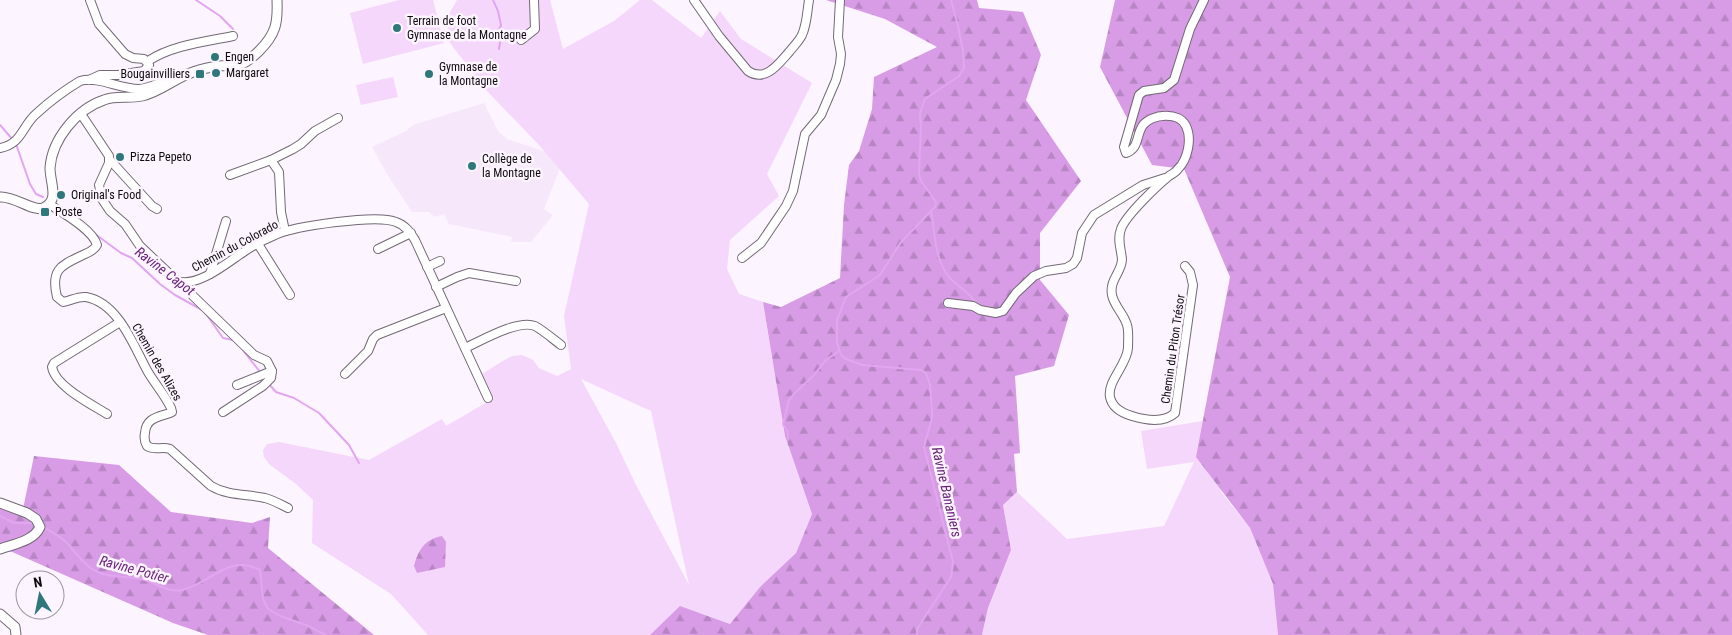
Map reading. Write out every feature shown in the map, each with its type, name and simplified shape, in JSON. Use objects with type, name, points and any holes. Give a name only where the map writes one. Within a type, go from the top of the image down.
[{"type":"main road","points":[[0,197],[14,198],[38,209],[42,209],[50,204],[53,194],[50,172],[53,154],[62,134],[81,114],[106,99],[146,95],[182,76],[210,67],[240,65],[255,55],[272,37],[276,28],[278,0]]},
{"type":"main road","points":[[0,503],[36,518],[40,527],[37,534],[0,549]]},
{"type":"main road","points":[[0,614],[15,627],[16,635]]},
{"type":"street","points":[[90,0],[99,24],[126,54],[133,58],[148,61],[174,48],[233,36]]},
{"type":"street","points":[[521,40],[535,29],[534,0]]},
{"type":"street","points":[[694,0],[719,36],[748,71],[754,75],[762,75],[774,68],[802,37],[809,0]]},
{"type":"street","points":[[742,258],[761,243],[786,206],[793,191],[805,134],[821,115],[836,80],[841,54],[838,37],[840,0]]},
{"type":"street","name":"Chemin du Piton Trésor","points":[[1185,266],[1190,272],[1193,284],[1175,413],[1168,418],[1150,420],[1125,414],[1112,402],[1110,393],[1112,382],[1119,372],[1128,349],[1127,324],[1116,306],[1111,292],[1113,279],[1121,265],[1120,230],[1127,218],[1169,176],[1179,169],[1186,156],[1189,136],[1186,126],[1178,118],[1160,116],[1150,119],[1142,126],[1134,148],[1126,153],[1124,148],[1140,95],[1144,91],[1164,88],[1174,80],[1190,29],[1204,0]]},
{"type":"street","points":[[90,80],[100,75],[118,76],[144,71],[149,65],[148,61]]},
{"type":"street","points":[[3,148],[18,139],[34,115],[80,81],[90,80],[139,89],[172,77],[182,76]]},
{"type":"street","points":[[81,114],[108,154],[110,160],[152,206],[157,209]]},
{"type":"street","points":[[230,175],[271,160],[297,147],[314,131],[338,118]]},
{"type":"street","name":"Chemin du Colorado","points":[[110,160],[100,185],[100,195],[104,204],[125,224],[140,246],[172,278],[184,283],[192,282],[210,274],[258,244],[285,231],[304,227],[377,219],[396,221],[411,233]]},
{"type":"street","points":[[271,160],[279,172],[280,203],[285,231]]},
{"type":"street","points":[[948,303],[965,305],[996,314],[1003,312],[1016,293],[1034,276],[1046,270],[1066,268],[1073,264],[1077,258],[1082,233],[1090,220],[1101,210],[1143,185],[1169,176]]},
{"type":"street","name":"Chemin des Alizes","points":[[50,204],[84,228],[98,246],[60,267],[55,276],[57,297],[63,302],[80,297],[91,299],[108,310],[120,322],[172,410],[170,413],[152,419],[147,425],[144,437],[147,446],[170,449],[210,486],[218,490],[264,498],[288,508]]},
{"type":"street","points":[[210,274],[226,222]]},
{"type":"street","points":[[378,249],[411,233],[488,398]]},
{"type":"street","points":[[258,244],[290,295]]},
{"type":"street","points":[[427,267],[440,261]]},
{"type":"street","points":[[436,287],[469,273],[516,281]]},
{"type":"street","name":"Chemin du Colorado","points":[[184,283],[192,296],[254,355],[267,361],[266,374]]},
{"type":"street","points":[[345,374],[368,351],[377,334],[446,308]]},
{"type":"street","name":"Chemin des Alizes","points":[[107,414],[68,389],[53,372],[52,368],[54,363],[120,322]]},
{"type":"street","points":[[465,348],[507,329],[521,325],[533,325],[561,345]]},
{"type":"street","points":[[223,412],[263,386],[271,378],[266,374],[237,385]]},
{"type":"shaded area","name":"Terrain de foot Gymnase de la Montagne","points":[[399,0],[433,0],[444,43],[363,64],[350,13]]},
{"type":"shaded area","points":[[457,0],[550,0],[563,49],[614,21],[640,0],[652,0],[701,38],[720,11],[741,39],[812,83],[767,174],[779,196],[730,240],[727,269],[739,294],[763,302],[785,436],[812,514],[796,553],[760,587],[730,624],[700,613],[701,635],[428,635],[391,594],[312,543],[313,500],[296,484],[269,464],[264,457],[263,450],[267,444],[279,442],[369,460],[442,419],[446,426],[494,398],[482,374],[512,356],[522,355],[533,360],[539,368],[557,376],[571,369],[564,316],[589,204],[539,145],[486,90],[447,39],[450,12]],"holes":[[[581,379],[651,411],[689,585]]]},
{"type":"shaded area","points":[[393,77],[398,97],[361,105],[356,85]]},
{"type":"shaded area","name":"Collège de la Montagne","points":[[484,103],[498,131],[507,139],[564,158],[544,209],[553,215],[531,242],[511,242],[512,237],[449,224],[444,214],[434,217],[429,212],[412,212],[372,147],[406,131],[413,125]]},
{"type":"shaded area","points":[[1209,420],[1221,492],[1250,528],[1273,584],[1278,635],[982,635],[988,608],[1011,550],[1003,505],[1017,492],[1067,539],[1164,526],[1194,462],[1147,469],[1141,431]]},
{"type":"green space","points":[[826,0],[977,0],[979,8],[1023,12],[1041,55],[1026,100],[1081,181],[1040,233],[1040,280],[1069,315],[1054,366],[1015,376],[1020,453],[1014,454],[1017,492],[1003,505],[1011,550],[988,608],[982,635],[650,635],[680,606],[730,624],[760,587],[796,553],[812,514],[785,436],[763,302],[781,307],[840,278],[844,205],[849,165],[859,151],[872,109],[874,77],[937,47],[885,19]]},
{"type":"green space","points":[[1115,0],[1732,0],[1732,635],[1278,635],[1273,584],[1250,528],[1196,457],[1230,277],[1184,169],[1152,165],[1100,67]]},
{"type":"green space","points":[[34,456],[119,465],[171,512],[252,523],[270,517],[268,548],[374,635],[208,635],[173,623],[65,575],[65,570],[53,570],[10,551],[0,550],[0,506],[23,509]]},
{"type":"green space","points":[[442,536],[446,542],[445,567],[417,573],[414,566],[420,550],[431,540]]},
{"type":"waterway","points":[[196,0],[220,16],[233,29]]},
{"type":"waterway","points":[[493,0],[501,25],[498,32],[499,49]]},
{"type":"waterway","name":"Ravine Bananiers","points":[[917,635],[917,629],[951,577],[953,562],[924,447],[932,418],[930,385],[926,373],[921,370],[862,365],[846,359],[841,355],[837,343],[837,320],[846,297],[880,275],[901,242],[935,207],[936,202],[921,181],[919,174],[920,113],[925,99],[959,76],[964,68],[963,51],[951,0]]},
{"type":"waterway","name":"Ravine Capot","points":[[0,125],[13,140]]},
{"type":"waterway","name":"Ravine Capot","points":[[16,144],[30,184],[36,194],[43,197]]},
{"type":"waterway","points":[[931,210],[940,262],[949,277],[971,296],[977,304]]},
{"type":"waterway","name":"Ravine Capot","points":[[95,234],[121,253],[132,258],[175,295],[204,311],[223,338],[233,340]]},
{"type":"waterway","name":"Ravine Capot","points":[[243,349],[261,373]]},
{"type":"waterway","points":[[788,439],[788,432],[783,424],[789,400],[826,360],[839,351]]},
{"type":"waterway","name":"Ravine Capot","points":[[268,383],[276,392],[294,398],[319,413],[349,445],[359,463]]},
{"type":"waterway","name":"Ravine Potier","points":[[0,516],[14,523],[35,523]]},
{"type":"waterway","name":"Ravine Potier","points":[[44,527],[66,542],[85,563],[100,573],[145,580],[177,591],[192,587],[229,567],[239,565],[260,570],[263,599],[268,609],[326,635]]},
{"type":"place","name":"Terrain de foot Gymnase de la Montagne","points":[[397,28]]},
{"type":"place","name":"Engen","points":[[215,57]]},
{"type":"place","name":"Margaret","points":[[216,73]]},
{"type":"place","name":"Bougainvilliers","points":[[200,74]]},
{"type":"place","name":"Gymnase de la Montagne","points":[[429,74]]},
{"type":"place","name":"Pizza Pepeto","points":[[120,157]]},
{"type":"place","name":"Collège de la Montagne","points":[[472,166]]},
{"type":"place","name":"Original's Food","points":[[61,195]]},
{"type":"place","name":"Poste","points":[[45,212]]}]
